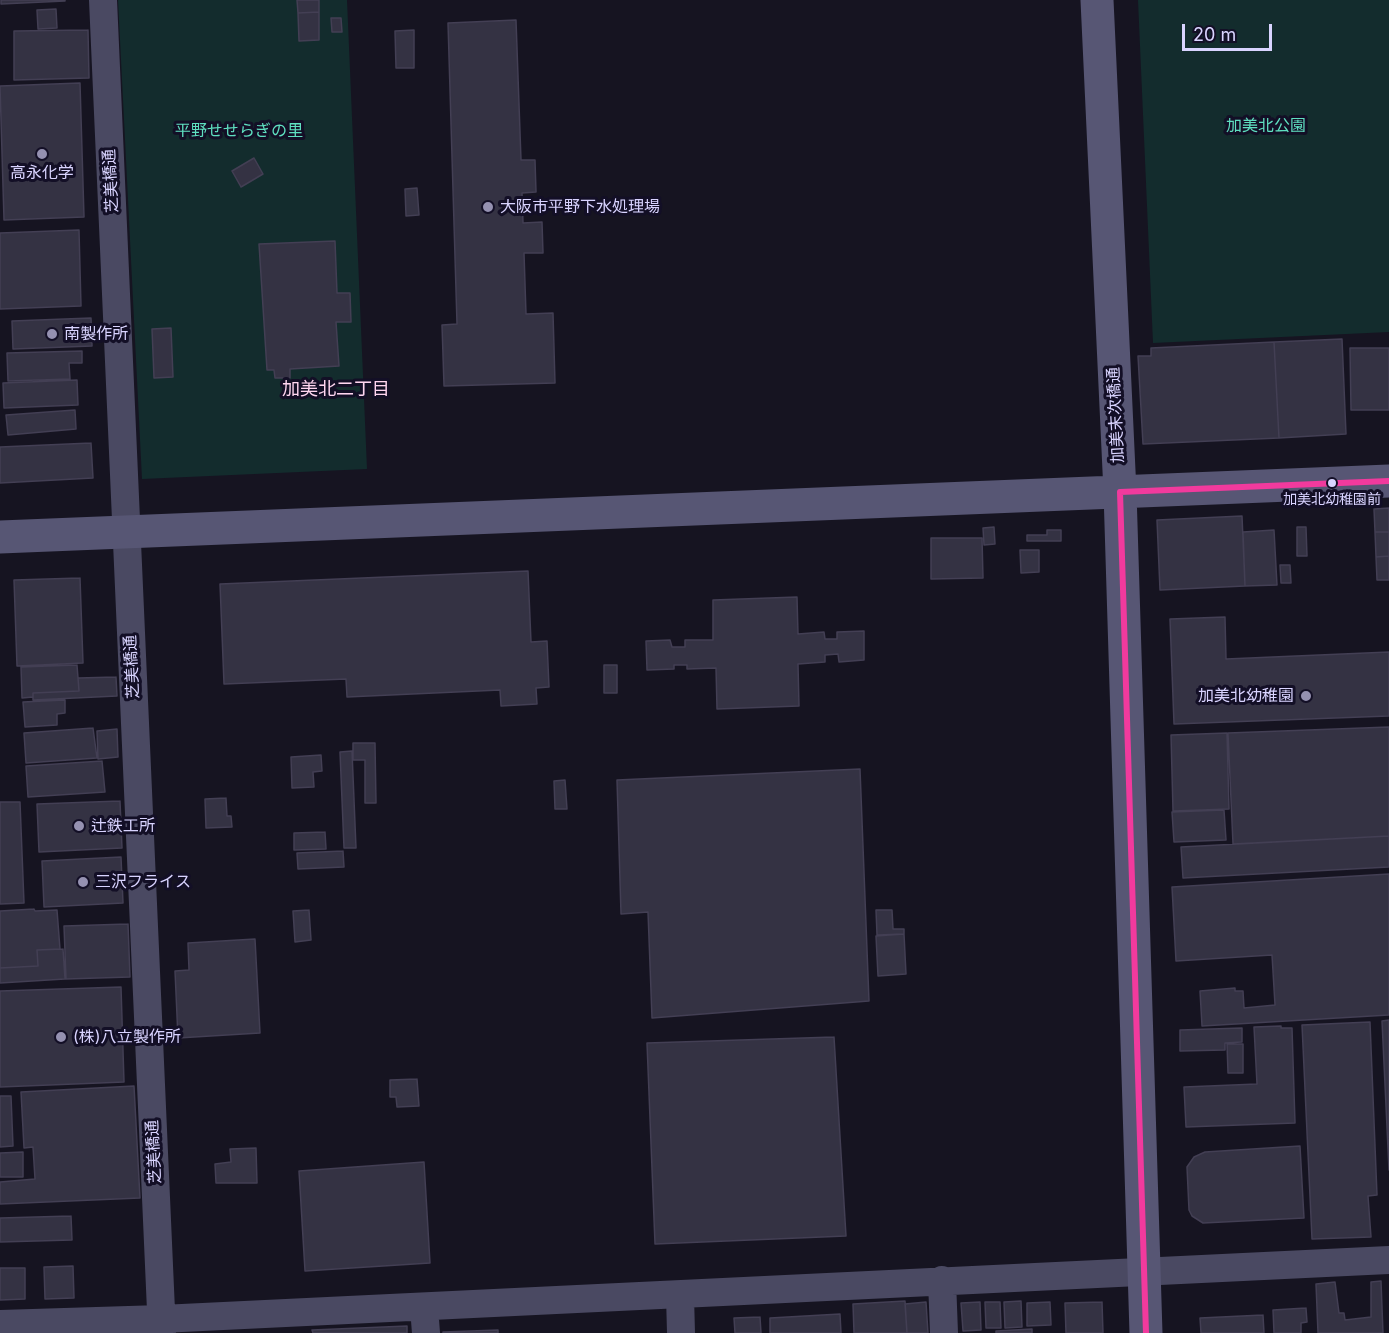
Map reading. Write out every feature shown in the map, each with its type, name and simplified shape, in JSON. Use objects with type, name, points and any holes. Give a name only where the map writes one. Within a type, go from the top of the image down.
[{"type":"street","name":"芝美橋通","points":[[103,0],[162,1326]]},
{"type":"street","name":"加美末次橋通","points":[[1096,0],[1120,492],[1146,1333]]},
{"type":"street","points":[[0,537],[1389,481]]},
{"type":"street","points":[[0,1324],[162,1326],[425,1320],[680,1294],[1389,1260]]},
{"type":"street","points":[[942,1280],[944,1333]]},
{"type":"street","points":[[680,1294],[681,1333]]},
{"type":"green space","name":"平野せせらぎの里","points":[[118,0],[347,0],[367,469],[142,479]]},
{"type":"green space","name":"加美北公園","points":[[1138,0],[1389,0],[1389,332],[1153,343]]},
{"type":"building","points":[[1,0],[65,0],[65,1],[1,4]]},
{"type":"building","points":[[297,0],[319,0],[319,12],[298,13]]},
{"type":"building","points":[[56,9],[57,28],[38,29],[37,10]]},
{"type":"building","points":[[319,12],[319,40],[299,41],[298,13]]},
{"type":"building","points":[[331,18],[341,18],[342,32],[332,32]]},
{"type":"building","name":"大阪市平野下水処理場","points":[[516,20],[521,160],[535,160],[536,192],[522,193],[523,223],[542,222],[543,253],[524,253],[526,314],[553,313],[555,383],[444,386],[442,325],[457,324],[448,23]]},
{"type":"building","points":[[88,30],[89,78],[14,80],[14,31]]},
{"type":"building","points":[[414,30],[414,68],[396,68],[395,31]]},
{"type":"building","name":"高永化学","points":[[80,83],[84,217],[4,220],[0,86]]},
{"type":"building","points":[[254,158],[263,174],[241,187],[232,171]]},
{"type":"building","points":[[417,188],[419,215],[406,216],[405,189]]},
{"type":"building","points":[[79,230],[81,306],[0,309],[0,233]]},
{"type":"building","points":[[335,241],[337,293],[350,293],[351,322],[336,322],[339,366],[290,369],[290,378],[275,378],[274,370],[267,370],[259,244]]},
{"type":"building","name":"南製作所","points":[[91,318],[92,346],[13,349],[12,321]]},
{"type":"building","points":[[171,328],[173,377],[154,378],[152,329]]},
{"type":"building","points":[[1342,339],[1346,434],[1279,438],[1274,342]]},
{"type":"building","points":[[1274,342],[1279,438],[1143,444],[1138,356],[1151,356],[1151,348]]},
{"type":"building","points":[[1350,348],[1389,348],[1389,410],[1351,410]]},
{"type":"building","points":[[82,351],[82,363],[69,363],[70,379],[8,381],[7,353]]},
{"type":"building","points":[[77,380],[78,405],[4,408],[3,383]]},
{"type":"building","points":[[75,410],[76,429],[8,435],[6,415]]},
{"type":"building","points":[[91,443],[93,478],[0,483],[0,447]]},
{"type":"building","points":[[1389,508],[1389,532],[1375,532],[1374,509]]},
{"type":"building","points":[[1242,516],[1245,586],[1160,590],[1157,520]]},
{"type":"building","points":[[994,527],[995,544],[984,545],[983,528]]},
{"type":"building","points":[[1297,527],[1306,527],[1307,556],[1297,556]]},
{"type":"building","points":[[1047,530],[1061,530],[1061,541],[1027,541],[1027,535],[1047,535]]},
{"type":"building","points":[[1274,530],[1277,585],[1245,586],[1243,532]]},
{"type":"building","points":[[1375,532],[1389,532],[1389,556],[1376,557]]},
{"type":"building","points":[[931,538],[982,538],[983,578],[931,579]]},
{"type":"building","points":[[1020,550],[1039,550],[1039,572],[1021,573]]},
{"type":"building","points":[[1389,556],[1389,580],[1377,580],[1376,557]]},
{"type":"building","points":[[1280,565],[1290,565],[1291,583],[1281,583]]},
{"type":"building","points":[[528,571],[531,642],[547,641],[549,687],[536,688],[537,704],[501,706],[500,690],[347,697],[346,679],[224,684],[220,584]]},
{"type":"building","points":[[80,578],[83,663],[17,666],[14,580]]},
{"type":"building","points":[[797,597],[798,634],[824,632],[825,639],[837,639],[837,632],[864,631],[864,660],[839,662],[838,654],[825,655],[825,662],[798,664],[799,706],[717,709],[716,668],[687,669],[687,665],[674,665],[674,669],[647,670],[646,641],[670,640],[672,647],[685,647],[685,640],[713,640],[713,600]]},
{"type":"building","points":[[1225,617],[1226,659],[1389,652],[1389,716],[1174,724],[1170,619]]},
{"type":"building","points":[[77,665],[79,691],[33,693],[33,697],[22,698],[21,667]]},
{"type":"building","points":[[604,665],[617,665],[617,693],[604,693]]},
{"type":"building","points":[[116,677],[117,696],[33,700],[33,693],[79,691],[78,678]]},
{"type":"building","points":[[65,700],[65,713],[57,714],[57,725],[25,727],[23,702]]},
{"type":"building","points":[[1389,727],[1389,836],[1233,844],[1228,733]]},
{"type":"building","points":[[93,728],[97,758],[26,763],[24,733]]},
{"type":"building","points":[[117,729],[118,757],[98,759],[97,731]]},
{"type":"building","points":[[1227,733],[1229,809],[1173,811],[1171,735]]},
{"type":"building","points":[[353,743],[375,743],[376,803],[365,803],[365,760],[353,760]]},
{"type":"building","points":[[352,751],[356,848],[344,848],[340,752]]},
{"type":"building","points":[[321,755],[322,771],[313,772],[314,787],[292,788],[291,757]]},
{"type":"building","points":[[102,761],[105,792],[28,797],[26,766]]},
{"type":"building","points":[[860,769],[869,1001],[652,1018],[648,912],[621,914],[617,780]]},
{"type":"building","points":[[565,780],[567,809],[555,809],[554,781]]},
{"type":"building","points":[[226,798],[227,816],[231,816],[232,827],[206,828],[205,799]]},
{"type":"building","name":"辻鉄工所","points":[[120,801],[122,848],[39,852],[37,804]]},
{"type":"building","points":[[0,802],[20,802],[24,903],[0,904]]},
{"type":"building","points":[[1224,810],[1226,840],[1174,842],[1172,812]]},
{"type":"building","points":[[325,832],[326,849],[294,850],[294,833]]},
{"type":"building","points":[[1389,836],[1389,867],[1183,878],[1181,847]]},
{"type":"building","points":[[343,851],[344,867],[298,869],[297,853]]},
{"type":"building","name":"三沢フライス","points":[[121,857],[123,903],[44,907],[42,861]]},
{"type":"building","points":[[1389,874],[1389,1015],[1202,1026],[1200,991],[1235,988],[1235,991],[1243,991],[1244,1008],[1275,1005],[1272,955],[1176,961],[1172,887]]},
{"type":"building","points":[[34,909],[35,911],[57,910],[60,949],[37,950],[38,966],[0,968],[0,911]]},
{"type":"building","points":[[309,910],[311,940],[295,942],[293,911]]},
{"type":"building","points":[[876,910],[892,910],[893,929],[904,929],[904,934],[877,935]]},
{"type":"building","points":[[128,924],[130,977],[66,979],[64,926]]},
{"type":"building","points":[[904,934],[906,974],[878,976],[876,936]]},
{"type":"building","points":[[255,939],[260,1033],[178,1038],[175,971],[189,970],[188,943]]},
{"type":"building","points":[[63,949],[65,979],[0,983],[0,968],[38,966],[37,950]]},
{"type":"building","name":"(株)八立製作所","points":[[121,987],[124,1082],[0,1087],[0,991]]},
{"type":"building","points":[[1389,1020],[1389,1170],[1382,1021]]},
{"type":"building","points":[[1370,1022],[1377,1195],[1368,1196],[1371,1237],[1312,1239],[1302,1025]]},
{"type":"building","points":[[1281,1026],[1281,1028],[1292,1028],[1295,1123],[1186,1127],[1184,1087],[1257,1084],[1254,1027]]},
{"type":"building","points":[[1242,1028],[1242,1042],[1225,1043],[1225,1050],[1180,1051],[1180,1030]]},
{"type":"building","points":[[834,1037],[846,1236],[655,1244],[647,1043]]},
{"type":"building","points":[[1227,1044],[1243,1044],[1243,1073],[1228,1073]]},
{"type":"building","points":[[417,1079],[419,1106],[397,1107],[396,1097],[390,1097],[390,1080]]},
{"type":"building","points":[[134,1086],[140,1198],[0,1204],[0,1182],[35,1179],[33,1147],[24,1148],[21,1092]]},
{"type":"building","points":[[0,1096],[11,1096],[13,1146],[0,1147]]},
{"type":"building","points":[[1300,1146],[1304,1218],[1203,1223],[1192,1216],[1189,1210],[1187,1167],[1194,1157],[1205,1152]]},
{"type":"building","points":[[256,1148],[257,1183],[216,1183],[215,1164],[231,1162],[230,1149]]},
{"type":"building","points":[[23,1152],[23,1177],[0,1177],[0,1153]]},
{"type":"building","points":[[424,1162],[430,1263],[305,1271],[299,1171]]},
{"type":"building","points":[[71,1216],[72,1240],[0,1242],[0,1218]]},
{"type":"building","points":[[73,1266],[74,1298],[45,1299],[44,1267]]},
{"type":"building","points":[[0,1268],[25,1268],[25,1299],[0,1300]]},
{"type":"building","points":[[1381,1281],[1383,1333],[1318,1333],[1316,1284],[1335,1282],[1339,1313],[1344,1313],[1345,1320],[1371,1317],[1371,1282]]},
{"type":"building","points":[[905,1301],[907,1333],[854,1333],[853,1304]]},
{"type":"building","points":[[1021,1301],[1022,1327],[1005,1328],[1004,1302]]},
{"type":"building","points":[[926,1302],[928,1333],[907,1333],[905,1304]]},
{"type":"building","points":[[980,1302],[981,1330],[963,1331],[961,1303]]},
{"type":"building","points":[[985,1302],[1000,1302],[1001,1328],[986,1328]]},
{"type":"building","points":[[1050,1302],[1051,1325],[1027,1326],[1027,1303]]},
{"type":"building","points":[[1102,1302],[1103,1333],[1066,1333],[1065,1303]]},
{"type":"building","points":[[1306,1308],[1307,1322],[1301,1323],[1301,1333],[1274,1333],[1273,1310]]},
{"type":"building","points":[[840,1314],[841,1333],[770,1333],[770,1318]]},
{"type":"building","points":[[1263,1315],[1264,1333],[1201,1333],[1200,1318]]},
{"type":"building","points":[[760,1317],[761,1333],[735,1333],[734,1318]]},
{"type":"building","points":[[407,1326],[407,1333],[313,1333],[312,1330]]},
{"type":"building","points":[[1032,1329],[1032,1333],[996,1333],[996,1331]]},
{"type":"building","points":[[498,1330],[498,1333],[443,1333],[443,1332]]},
{"type":"transit line","points":[[1120,492],[1389,481]]},
{"type":"transit line","points":[[1120,492],[1146,1333]]},
{"type":"place","name":"高永化学","points":[[42,154]]},
{"type":"place","name":"大阪市平野下水処理場","points":[[488,207]]},
{"type":"place","name":"南製作所","points":[[52,334]]},
{"type":"place","name":"加美北幼稚園前","points":[[1332,483]]},
{"type":"place","name":"加美北幼稚園","points":[[1306,696]]},
{"type":"place","name":"辻鉄工所","points":[[79,826]]},
{"type":"place","name":"三沢フライス","points":[[83,882]]},
{"type":"place","name":"(株)八立製作所","points":[[61,1037]]},
{"type":"district","name":"加美北二丁目","points":[[336,390]]}]
